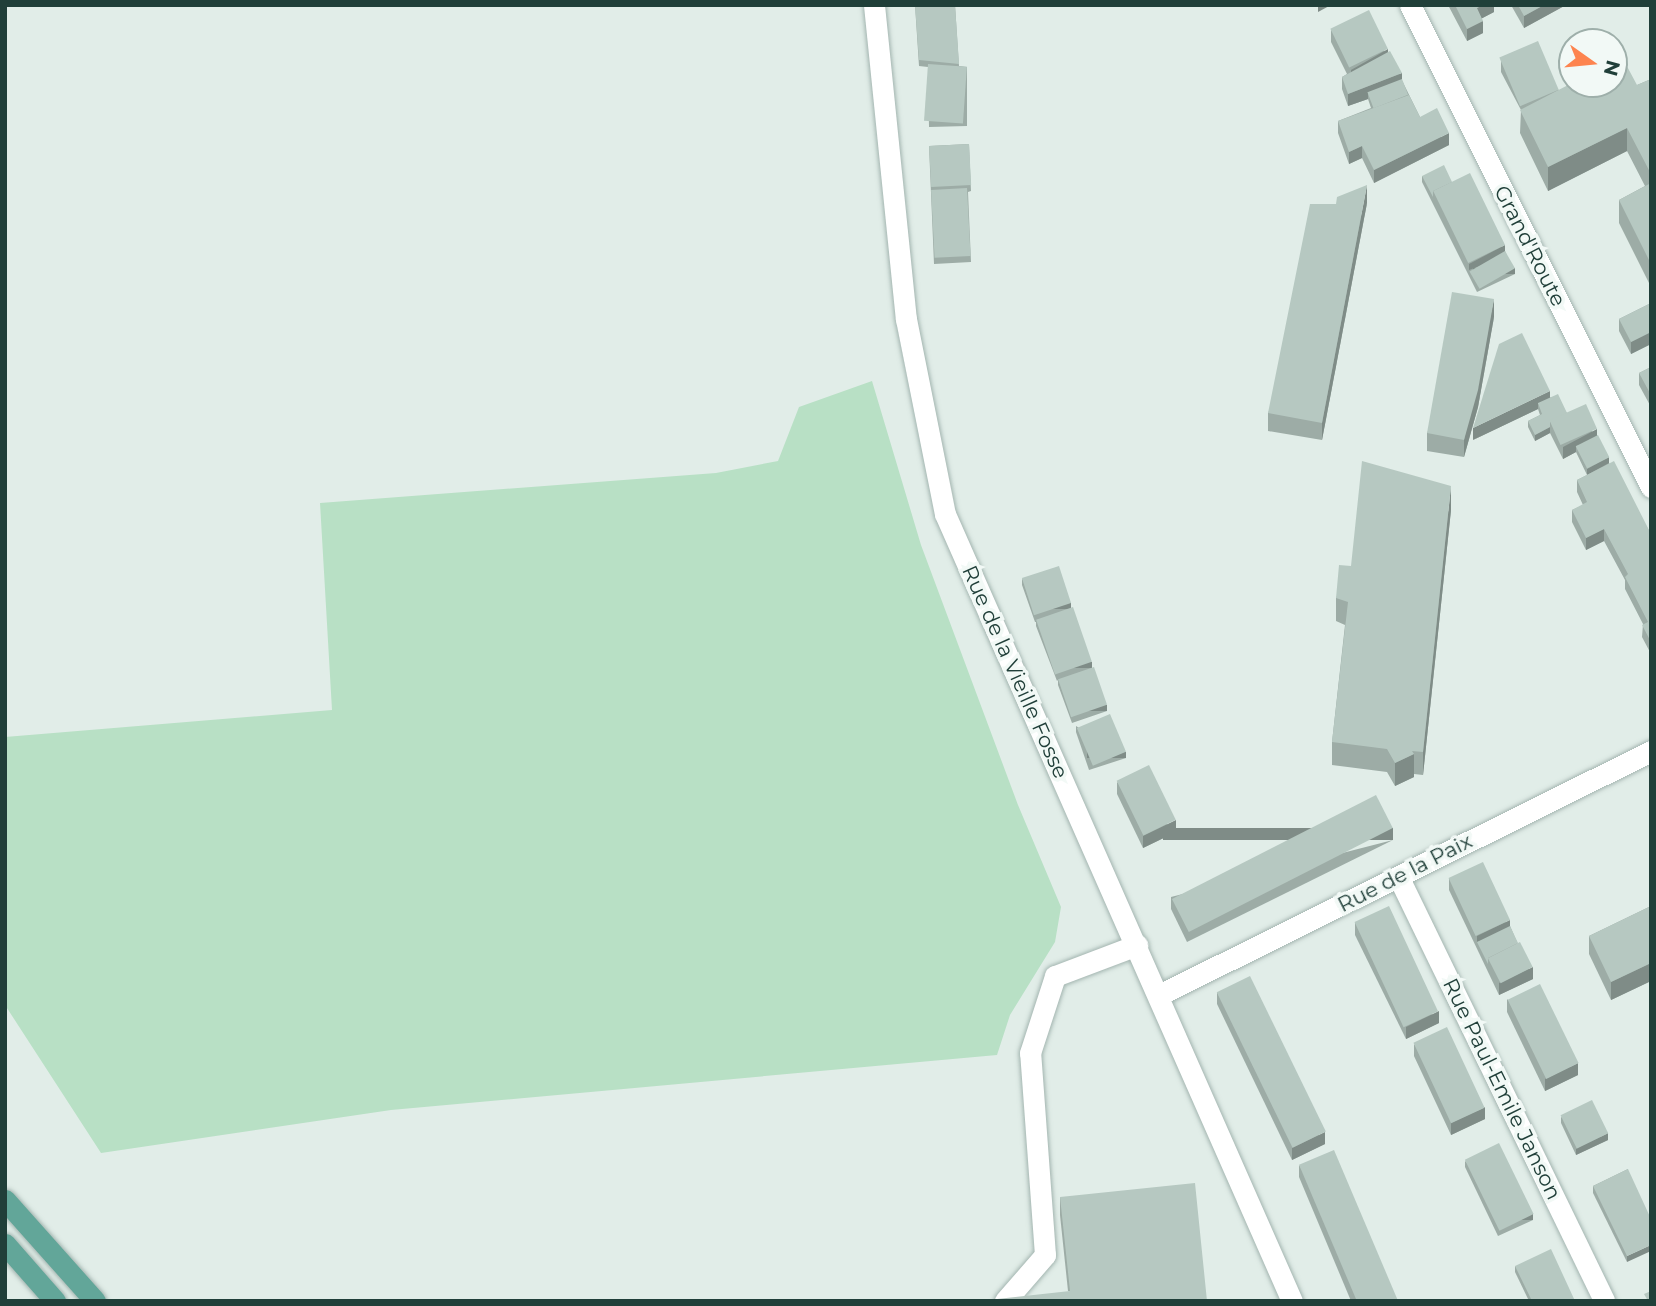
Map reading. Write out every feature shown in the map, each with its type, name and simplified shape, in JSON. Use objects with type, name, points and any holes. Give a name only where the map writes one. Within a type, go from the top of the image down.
[{"type":"main road","points":[[5,1200],[95,1301]]},
{"type":"main road","points":[[5,1244],[55,1301]]},
{"type":"street","name":"Rue de la Vieille Fosse","points":[[874,5],[906,319],[945,514],[1292,1301]]},
{"type":"street","name":"Grand'Route","points":[[1410,5],[1651,487]]},
{"type":"street","name":"Rue de la Paix","points":[[1159,995],[1651,751]]},
{"type":"street","name":"Rue Paul-Emile Janson","points":[[1399,878],[1604,1301]]},
{"type":"street","points":[[1005,1301],[1045,1255],[1030,1052],[1055,976],[1137,945]]},
{"type":"green space","points":[[872,381],[921,545],[1018,805],[1061,907],[1055,942],[1010,1015],[997,1055],[391,1110],[101,1153],[5,1005],[5,737],[332,710],[320,503],[716,473],[778,461],[799,407]]},
{"type":"building","points":[[915,5],[955,5],[959,64],[919,60]]},
{"type":"building","points":[[1455,5],[1483,5],[1477,8],[1483,21],[1467,29]]},
{"type":"building","points":[[1518,5],[1544,5],[1524,16]]},
{"type":"building","points":[[1369,10],[1388,49],[1349,67],[1330,29]]},
{"type":"building","points":[[1538,41],[1558,90],[1520,106],[1499,57]]},
{"type":"building","points":[[1390,51],[1402,73],[1348,94],[1342,77]]},
{"type":"building","points":[[928,64],[967,67],[963,124],[924,121]]},
{"type":"building","points":[[1628,68],[1637,85],[1651,79],[1651,174],[1627,128],[1548,167],[1520,110],[1558,90],[1558,98],[1628,98]]},
{"type":"building","points":[[1402,79],[1408,95],[1374,108],[1367,92]]},
{"type":"building","points":[[1409,95],[1420,117],[1437,108],[1449,133],[1374,170],[1362,146],[1349,152],[1338,121]]},
{"type":"building","points":[[969,144],[971,185],[931,187],[929,146]]},
{"type":"building","points":[[1444,165],[1452,182],[1433,191],[1433,197],[1422,176]]},
{"type":"building","points":[[1470,173],[1505,245],[1468,263],[1433,191]]},
{"type":"building","points":[[1651,183],[1651,264],[1619,200]]},
{"type":"building","points":[[1367,185],[1322,423],[1268,413],[1310,204],[1336,204],[1337,197]]},
{"type":"building","points":[[967,188],[971,256],[935,258],[931,190]]},
{"type":"building","points":[[1505,251],[1515,268],[1479,289],[1469,272]]},
{"type":"building","points":[[1452,292],[1494,299],[1478,390],[1464,440],[1427,433]]},
{"type":"building","points":[[1651,303],[1651,332],[1631,342],[1619,319]]},
{"type":"building","points":[[1522,333],[1550,391],[1473,428],[1499,344]]},
{"type":"building","points":[[1651,367],[1651,395],[1639,373]]},
{"type":"building","points":[[1558,394],[1567,413],[1550,422],[1550,427],[1535,435],[1528,421],[1542,414],[1538,403]]},
{"type":"building","points":[[1586,404],[1597,429],[1560,445],[1549,420]]},
{"type":"building","points":[[1598,435],[1609,457],[1587,469],[1576,446]]},
{"type":"building","points":[[1362,461],[1451,486],[1423,752],[1412,751],[1414,754],[1395,763],[1387,749],[1332,742],[1348,602],[1336,598],[1339,565],[1351,566]]},
{"type":"building","points":[[1614,461],[1651,534],[1651,642],[1642,625],[1648,622],[1625,577],[1628,574],[1604,529],[1586,538],[1572,510],[1587,502],[1577,480]]},
{"type":"building","points":[[1059,566],[1071,603],[1034,615],[1022,578]]},
{"type":"building","points":[[1073,607],[1092,662],[1055,675],[1036,620]]},
{"type":"building","points":[[1094,667],[1107,705],[1071,717],[1058,679]]},
{"type":"building","points":[[1110,714],[1126,752],[1093,766],[1077,728]]},
{"type":"building","points":[[1149,765],[1176,820],[1143,836],[1117,781]]},
{"type":"building","points":[[1376,795],[1393,828],[1189,932],[1172,899]]},
{"type":"building","points":[[1483,862],[1510,920],[1476,936],[1449,878]]},
{"type":"building","points":[[1389,906],[1438,1011],[1404,1027],[1355,922]]},
{"type":"building","points":[[1651,906],[1651,963],[1611,982],[1589,936]]},
{"type":"building","points":[[1510,926],[1518,943],[1488,958],[1488,964],[1477,942]]},
{"type":"building","points":[[1520,942],[1533,967],[1501,983],[1488,958]]},
{"type":"building","points":[[1250,976],[1326,1131],[1293,1148],[1217,992]]},
{"type":"building","points":[[1540,984],[1579,1063],[1546,1079],[1508,1000]]},
{"type":"building","points":[[1447,1027],[1485,1108],[1451,1123],[1413,1043]]},
{"type":"building","points":[[1592,1100],[1608,1133],[1577,1149],[1561,1115]]},
{"type":"building","points":[[1499,1143],[1534,1214],[1499,1231],[1465,1160]]},
{"type":"building","points":[[1334,1150],[1398,1301],[1357,1301],[1299,1165]]},
{"type":"building","points":[[1628,1169],[1651,1219],[1651,1245],[1627,1256],[1593,1186]]},
{"type":"building","points":[[1195,1183],[1207,1301],[979,1301],[1070,1291],[1060,1197]]},
{"type":"building","points":[[1551,1249],[1575,1301],[1532,1301],[1515,1266]]},
{"type":"building","points":[[1651,1291],[1651,1301],[1648,1301],[1644,1294]]}]
